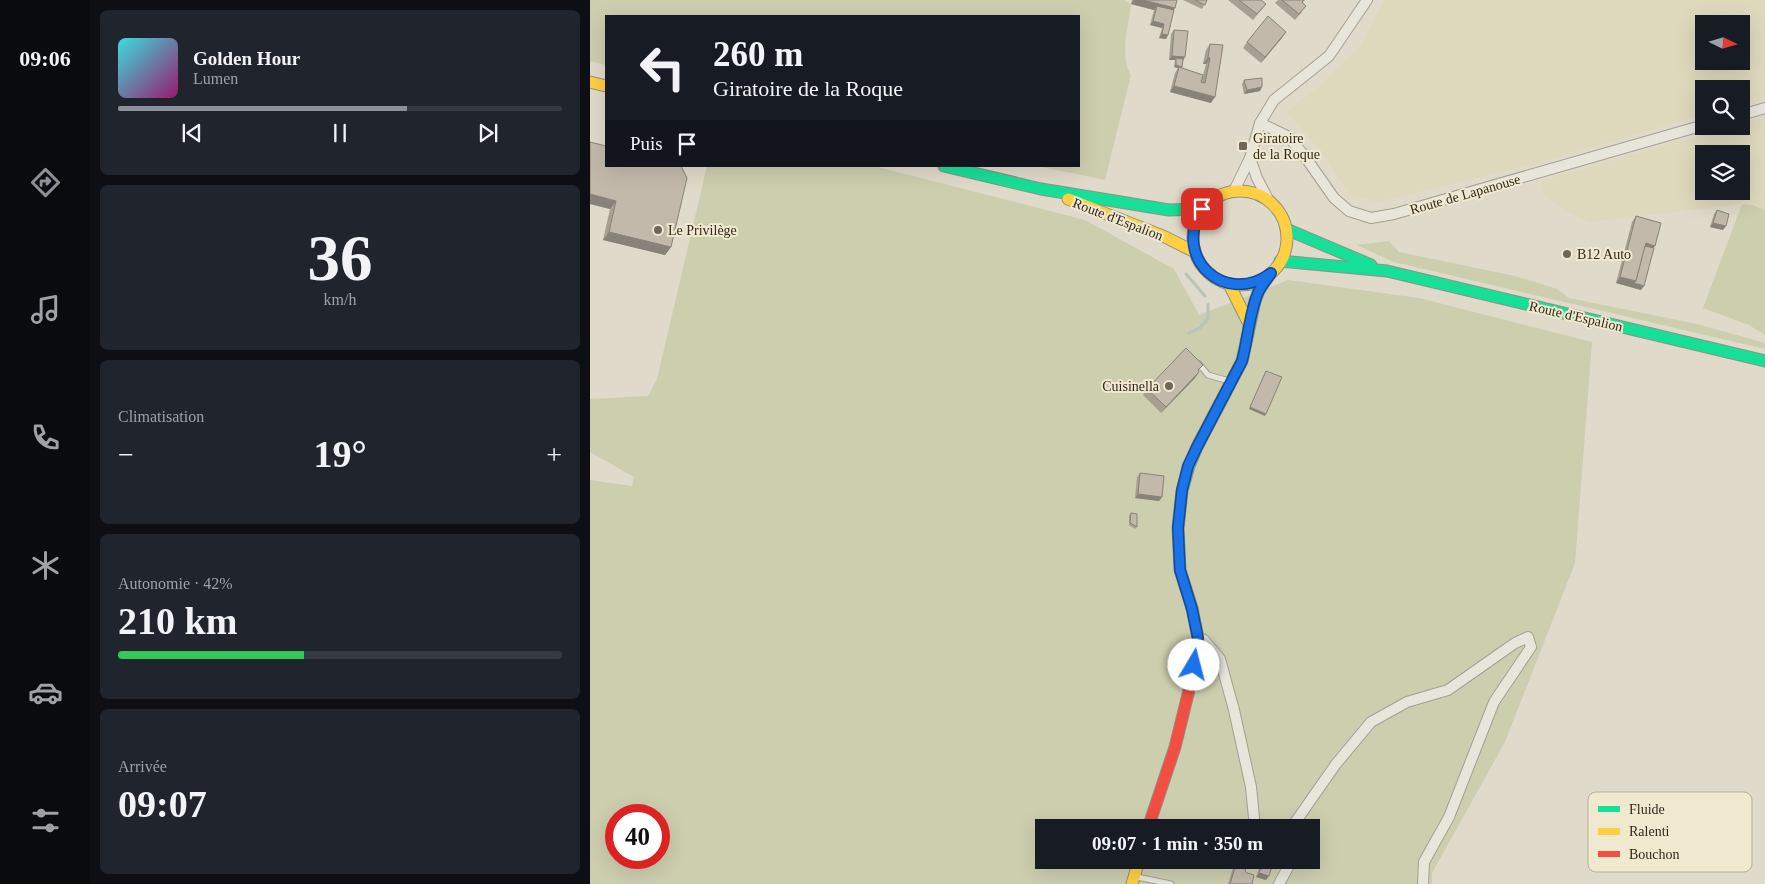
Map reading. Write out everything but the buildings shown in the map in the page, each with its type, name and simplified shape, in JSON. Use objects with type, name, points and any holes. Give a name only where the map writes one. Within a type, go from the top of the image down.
[{"type":"main road","points":[[590,82],[605,86]]},
{"type":"main road","name":"Route d'Espalion","points":[[948,167],[1041,189],[1169,210],[1202,209]]},
{"type":"main road","name":"Route d'Espalion","points":[[1041,189],[1163,236],[1195,252]]},
{"type":"main road","points":[[1151,819],[1175,747],[1192,678],[1198,638],[1192,609],[1180,570],[1178,528],[1182,490],[1188,466],[1242,361],[1247,346],[1249,324],[1258,292],[1280,261],[1286,246],[1286,230],[1280,214],[1269,201],[1253,192],[1234,191],[1216,197],[1202,209],[1194,225],[1193,243],[1202,266],[1214,278],[1238,285],[1256,282],[1271,273]]},
{"type":"main road","name":"Route d'Espalion","points":[[1286,230],[1387,271]]},
{"type":"main road","name":"Route d'Espalion","points":[[1280,261],[1387,271],[1765,360]]},
{"type":"main road","points":[[1230,284],[1249,324]]},
{"type":"street","points":[[1234,191],[1250,158],[1260,123],[1274,100],[1329,56],[1367,0]]},
{"type":"street","points":[[1750,112],[1765,108]]},
{"type":"street","name":"Route de Lapanouse","points":[[1260,123],[1289,137],[1334,198],[1349,211],[1371,218],[1394,214],[1695,128]]},
{"type":"street","points":[[1250,158],[1257,178],[1269,201]]},
{"type":"street","points":[[1300,819],[1336,764],[1371,722],[1407,702],[1448,690],[1515,643],[1528,637],[1531,646],[1494,702],[1449,817],[1424,862],[1423,884]]},
{"type":"street","points":[[1198,638],[1204,640],[1220,658],[1251,787],[1254,819]]},
{"type":"street","points":[[1279,884],[1287,869]]},
{"type":"lane","points":[[1196,360],[1208,374],[1232,382]]},
{"type":"lane","points":[[1133,880],[1171,884]]},
{"type":"shaded area","points":[[1384,0],[1765,0],[1765,96],[1750,100],[1750,80],[1695,80],[1695,117],[1537,164],[1377,202],[1349,195],[1323,153],[1286,112],[1319,86],[1360,46]]},
{"type":"shaded area","points":[[1765,117],[1765,210],[1752,205],[1742,204],[1590,222],[1565,211],[1543,195],[1542,180],[1700,135],[1750,135],[1750,121]]},
{"type":"green space","points":[[590,0],[1124,0],[1131,4],[1125,50],[1127,68],[1131,75],[1105,180],[1043,167],[1080,167],[1080,15],[605,15],[605,65],[590,61]]},
{"type":"green space","points":[[707,167],[878,167],[1085,220],[1174,269],[1199,315],[1288,280],[1419,298],[1592,342],[1575,563],[1505,742],[1432,873],[1432,884],[590,884],[590,480],[632,486],[634,477],[590,452],[590,399],[648,396],[657,379]]},
{"type":"green space","points":[[1742,204],[1752,205],[1765,210],[1765,335],[1749,325],[1703,308]]},
{"type":"green space","points":[[1389,241],[1399,252],[1515,276],[1557,289],[1569,298],[1697,324],[1765,343],[1765,349],[1394,262],[1357,245]]},
{"type":"waterway","points":[[1186,274],[1205,296]]},
{"type":"waterway","points":[[1189,333],[1200,328],[1208,319],[1208,304]]},
{"type":"traffic: fast","points":[[948,167],[1041,189],[1169,210],[1202,209]]},
{"type":"traffic: fast","points":[[1286,229],[1371,265]]},
{"type":"traffic: fast","points":[[1280,261],[1387,271],[1765,361]]},
{"type":"traffic: fast","points":[[1192,608],[1180,570],[1178,528],[1182,491],[1197,447],[1242,361],[1255,301],[1259,290],[1271,273]]},
{"type":"traffic: slow","points":[[590,82],[605,86]]},
{"type":"traffic: slow","points":[[1240,191],[1258,195],[1273,205],[1283,220],[1287,238],[1283,256],[1273,271],[1258,281],[1240,285],[1222,281],[1207,271],[1197,256],[1193,238],[1197,220],[1207,205],[1222,195],[1240,191]]},
{"type":"traffic: slow","points":[[1068,199],[1163,236],[1195,252]]},
{"type":"traffic: slow","points":[[1229,284],[1249,324]]},
{"type":"traffic: slow","points":[[1132,884],[1136,869]]},
{"type":"traffic: jam","points":[[1151,819],[1175,747],[1192,678],[1198,638],[1192,608]]},
{"type":"place","name":"Giratoire de la Roque","points":[[1243,146]]},
{"type":"place","name":"Le Privilège","points":[[658,230]]},
{"type":"place","name":"B12 Auto","points":[[1567,254]]},
{"type":"place","name":"Cuisinella","points":[[1169,386]]},
{"type":"route","points":[[1194,665],[1198,638],[1192,609],[1180,570],[1178,528],[1182,490],[1188,466],[1242,361],[1247,346],[1249,324],[1258,292],[1271,273],[1256,282],[1238,285],[1214,278],[1202,266],[1193,243],[1194,225],[1202,209]]}]
